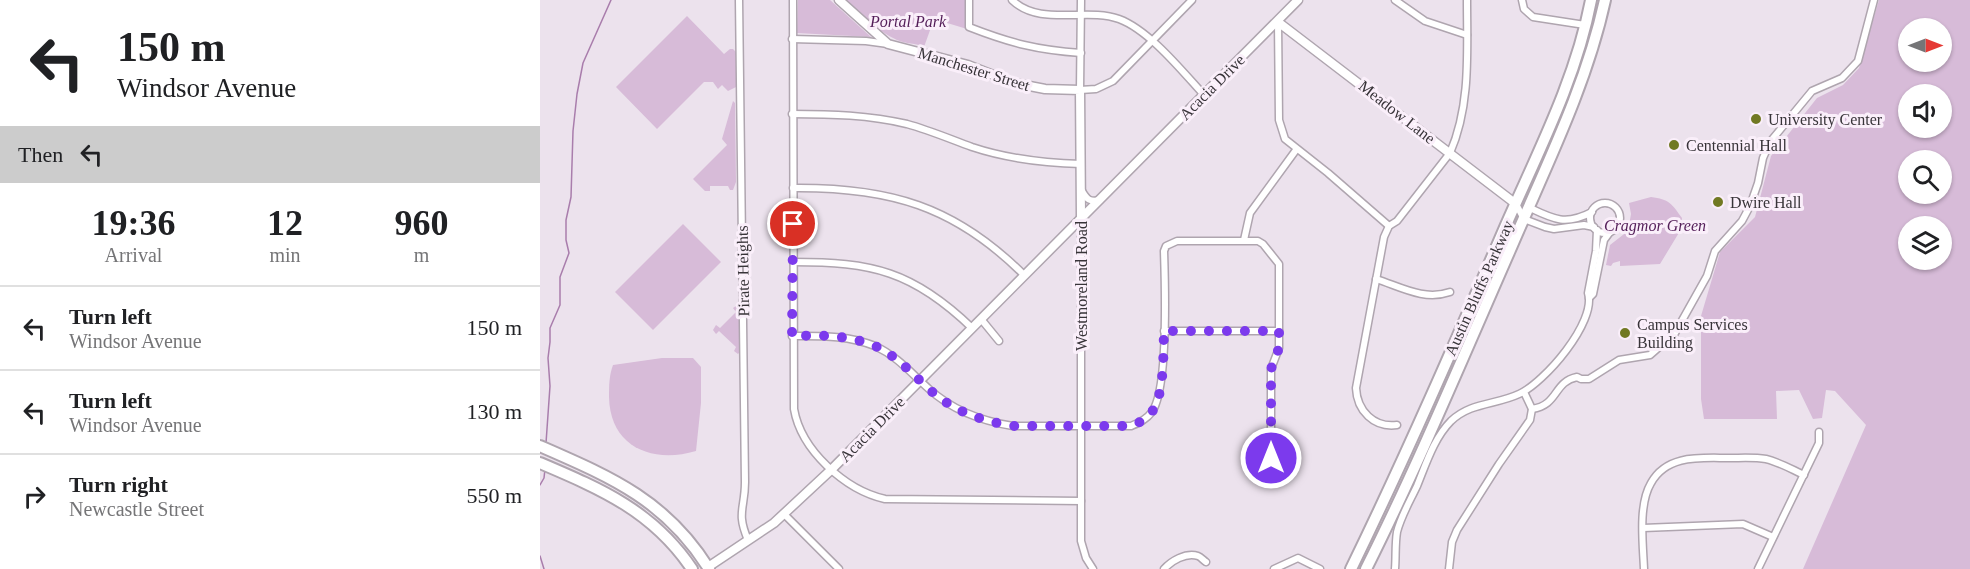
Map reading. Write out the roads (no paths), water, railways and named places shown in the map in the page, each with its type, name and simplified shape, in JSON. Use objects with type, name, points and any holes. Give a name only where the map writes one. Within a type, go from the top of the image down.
[{"type":"main road","name":"Austin Bluffs Parkway","points":[[1351,569],[1395,478],[1567,84],[1591,0]]},
{"type":"main road","name":"Austin Bluffs Parkway","points":[[1366,569],[1428,437],[1529,208],[1583,77],[1605,0]]},
{"type":"main road","points":[[540,446],[630,489],[658,510],[690,543],[708,568]]},
{"type":"main road","points":[[540,463],[614,496],[641,515],[668,540],[692,569]]},
{"type":"street","name":"Pirate Heights","points":[[739,0],[745,483],[745,497],[740,518],[748,540]]},
{"type":"street","points":[[793,0],[792,336],[795,418],[803,438],[832,470],[850,485],[885,499],[1082,501]]},
{"type":"street","points":[[839,0],[888,44]]},
{"type":"street","points":[[969,0],[969,27],[1009,42],[1037,49],[1081,53]]},
{"type":"street","points":[[1012,0],[1031,11],[1100,15],[1120,20],[1137,29],[1152,41],[1204,94]]},
{"type":"street","name":"Westmoreland Road","points":[[1081,0],[1081,541],[1086,558],[1093,569]]},
{"type":"street","name":"Manchester Street","points":[[792,39],[858,40],[888,44],[968,65],[1014,83],[1045,89],[1096,89],[1107,85],[1192,0]]},
{"type":"street","name":"Acacia Drive","points":[[708,568],[785,515],[832,470],[1298,0]]},
{"type":"street","points":[[1395,0],[1425,21],[1467,34]]},
{"type":"street","points":[[1398,425],[1382,425],[1371,419],[1359,405],[1356,388],[1384,237],[1389,226],[1397,221],[1450,153],[1454,143],[1467,80],[1467,0]]},
{"type":"street","points":[[1522,0],[1524,9],[1533,17],[1585,25]]},
{"type":"street","points":[[1532,409],[1546,406],[1566,381],[1577,376],[1581,379],[1590,379],[1619,360],[1650,355],[1675,333],[1707,276],[1715,251],[1742,221],[1750,206],[1763,158],[1770,142],[1812,91],[1842,78],[1858,61],[1874,0]]},
{"type":"street","points":[[1278,22],[1280,128],[1285,139],[1296,150],[1328,172],[1389,226]]},
{"type":"street","name":"Meadow Lane","points":[[1278,22],[1516,204],[1561,220],[1574,220],[1592,212]]},
{"type":"street","points":[[792,114],[848,114],[876,118],[921,128],[1011,157],[1048,163],[1081,164]]},
{"type":"street","points":[[1244,240],[1250,213],[1296,150]]},
{"type":"street","points":[[793,188],[828,187],[864,190],[922,206],[975,233],[1024,275]]},
{"type":"street","points":[[1081,190],[1087,199],[1100,200]]},
{"type":"street","points":[[1395,569],[1396,540],[1400,524],[1445,428],[1455,417],[1473,407],[1510,398],[1538,383],[1571,343],[1583,322],[1593,294],[1604,240],[1620,221],[1620,213],[1615,206],[1607,202],[1597,205],[1592,212],[1596,251],[1588,292],[1590,298]]},
{"type":"street","name":"Meadow Lane","points":[[1516,204],[1524,219]]},
{"type":"street","points":[[1524,219],[1554,229],[1584,225],[1603,232],[1610,232]]},
{"type":"street","points":[[792,336],[838,337],[865,343],[886,352],[948,404],[982,419],[1013,426],[1131,426],[1151,413],[1160,391],[1166,246],[1177,241],[1258,241],[1279,264],[1279,348],[1271,369],[1271,458]]},
{"type":"street","points":[[793,262],[845,263],[890,273],[944,302],[972,328]]},
{"type":"street","points":[[1376,279],[1423,295],[1439,296],[1450,292]]},
{"type":"street","points":[[981,319],[999,340]]},
{"type":"street","points":[[1164,331],[1279,331]]},
{"type":"street","points":[[1449,569],[1454,537],[1499,464],[1531,418],[1532,409],[1524,392]]},
{"type":"street","points":[[1758,569],[1819,443],[1819,432]]},
{"type":"street","points":[[1644,569],[1645,499],[1651,483],[1660,471],[1687,458],[1757,458],[1779,463],[1804,475]]},
{"type":"street","points":[[785,515],[839,569]]},
{"type":"street","points":[[1643,528],[1743,524],[1773,537]]},
{"type":"street","points":[[1164,569],[1172,561],[1186,556],[1197,555],[1206,562]]},
{"type":"street","points":[[1274,569],[1298,558],[1320,569]]},
{"type":"waterway","points":[[546,443],[550,386],[548,358],[550,328],[560,305],[560,277],[569,253],[566,240],[566,220],[571,197],[573,131],[577,94],[583,63],[611,0]]},
{"type":"waterway","points":[[540,485],[545,469]]},
{"type":"waterway","points":[[540,556],[544,569]]},
{"type":"place","name":"University Center","points":[[1756,119]]},
{"type":"place","name":"Centennial Hall","points":[[1674,145]]},
{"type":"place","name":"Dwire Hall","points":[[1718,202]]},
{"type":"place","name":"Campus Services Building","points":[[1625,333]]},
{"type":"park label","name":"Portal Park","points":[[908,21]]},
{"type":"park label","name":"Cragmor Green","points":[[1655,225]]}]
